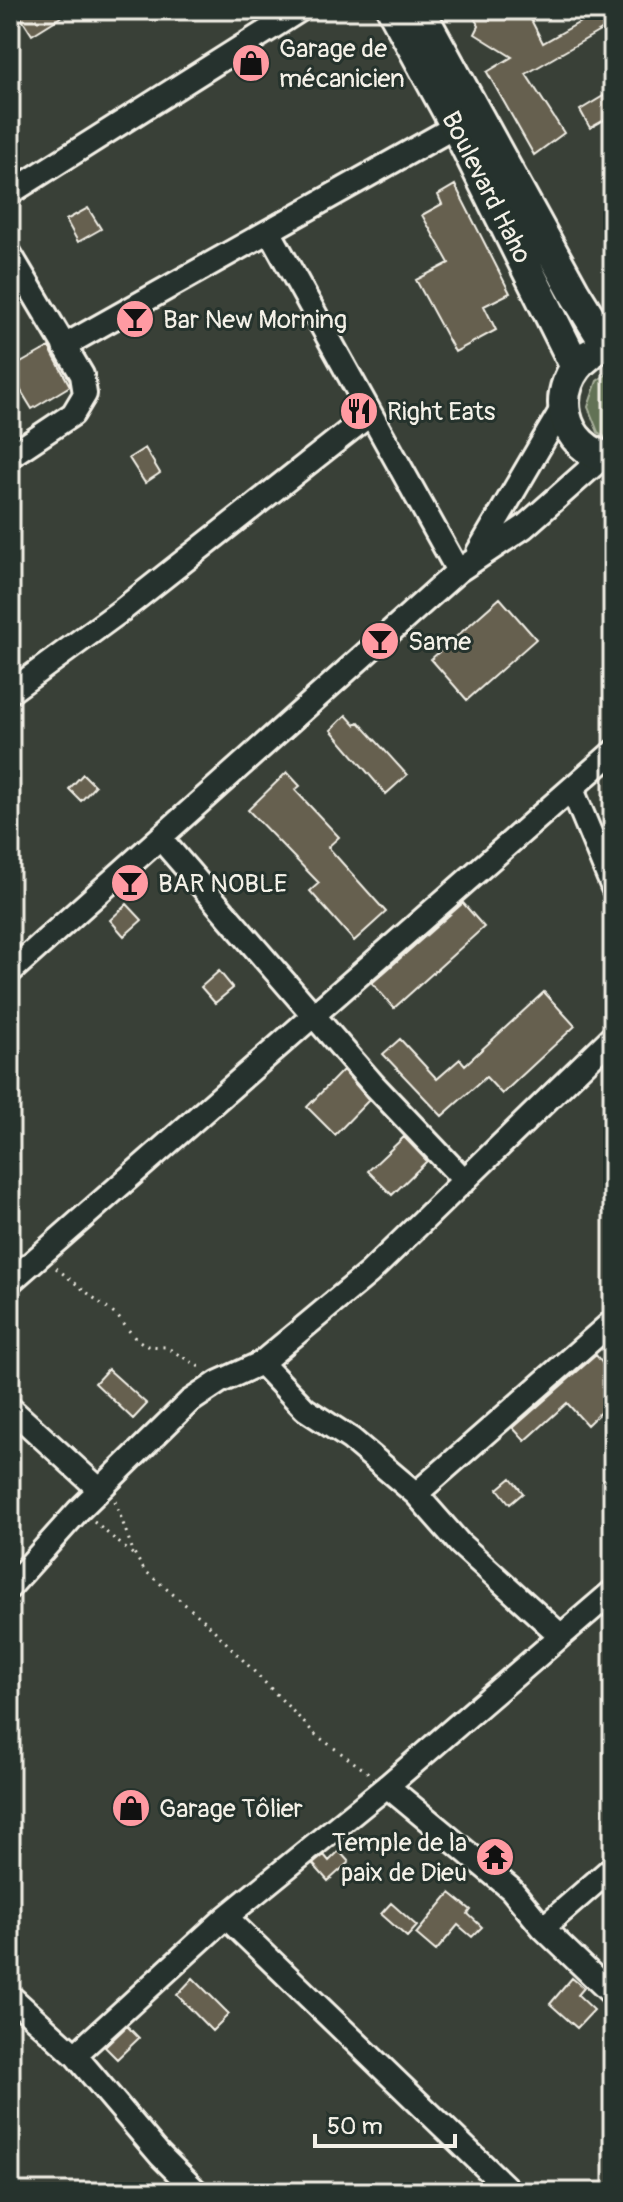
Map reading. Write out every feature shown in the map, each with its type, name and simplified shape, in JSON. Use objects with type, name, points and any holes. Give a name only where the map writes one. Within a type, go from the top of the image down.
[{"type":"main road","name":"Boulevard Haho","points":[[393,10],[456,126],[576,367]]},
{"type":"main road","name":"Boulevard Haho","points":[[419,10],[574,292],[611,346]]},
{"type":"main road","points":[[608,458],[575,438],[563,407],[564,393],[576,367],[589,354],[611,346]]},
{"type":"street","points":[[10,193],[300,10]]},
{"type":"street","points":[[64,346],[456,126]]},
{"type":"street","points":[[269,231],[458,571]]},
{"type":"street","points":[[10,254],[82,375],[85,394],[73,414],[10,456]]},
{"type":"street","points":[[476,557],[563,407]]},
{"type":"street","points":[[10,692],[122,610],[369,415]]},
{"type":"street","points":[[10,972],[458,571],[524,527],[608,458]]},
{"type":"street","points":[[10,1282],[613,752]]},
{"type":"street","points":[[572,789],[613,888]]},
{"type":"street","points":[[160,838],[373,1084],[465,1181]]},
{"type":"street","points":[[10,1587],[99,1489],[189,1402],[219,1382],[261,1363],[369,1273],[613,1036]]},
{"type":"street","points":[[416,1494],[613,1321]]},
{"type":"street","points":[[261,1363],[305,1409],[351,1439],[416,1494],[460,1544],[560,1635]]},
{"type":"street","points":[[10,1408],[99,1489]]},
{"type":"street","points":[[75,2055],[226,1917],[387,1786],[613,1591]]},
{"type":"street","points":[[387,1786],[511,1889],[543,1928],[613,1995]]},
{"type":"street","points":[[543,1928],[613,1867]]},
{"type":"street","points":[[226,1917],[511,2192]]},
{"type":"street","points":[[10,1996],[75,2055],[113,2103],[197,2192]]},
{"type":"path","points":[[41,1254],[118,1317],[135,1338],[147,1346],[166,1347],[219,1382]]},
{"type":"path","points":[[99,1489],[115,1501],[144,1570],[206,1622],[316,1735],[387,1786]]},
{"type":"path","points":[[78,1511],[138,1558]]},
{"type":"green space","points":[[613,370],[613,443],[598,432],[588,407],[597,381]]},
{"type":"building","points":[[16,10],[72,10],[32,35]]},
{"type":"building","points":[[469,10],[526,10],[543,43],[596,13],[605,28],[526,74],[564,133],[534,155],[487,72],[512,57],[475,34],[479,26]]},
{"type":"building","points":[[605,95],[613,115],[590,128],[580,110]]},
{"type":"building","points":[[455,185],[510,293],[484,306],[496,330],[455,352],[416,280],[449,263],[422,215],[442,204],[438,195]]},
{"type":"building","points":[[88,208],[101,229],[78,242],[66,220]]},
{"type":"building","points":[[49,347],[70,386],[32,409],[18,386],[10,391],[10,369]]},
{"type":"building","points":[[145,448],[160,473],[145,483],[129,458]]},
{"type":"building","points":[[500,598],[536,639],[467,700],[431,659]]},
{"type":"building","points":[[346,715],[355,725],[359,722],[407,775],[386,794],[331,730]]},
{"type":"building","points":[[287,772],[300,786],[295,790],[339,837],[328,847],[386,912],[354,941],[310,891],[319,883],[248,810]]},
{"type":"building","points":[[83,774],[95,786],[81,801],[69,789]]},
{"type":"building","points":[[463,903],[484,927],[394,1008],[372,983]]},
{"type":"building","points":[[127,904],[142,920],[124,936],[110,920]]},
{"type":"building","points":[[219,971],[233,988],[215,1003],[201,987]]},
{"type":"building","points":[[544,992],[575,1026],[502,1094],[486,1077],[442,1116],[383,1054],[400,1039],[437,1079],[460,1059],[465,1065]]},
{"type":"building","points":[[343,1070],[369,1100],[335,1135],[307,1107]]},
{"type":"building","points":[[404,1137],[427,1161],[392,1195],[368,1171]]},
{"type":"building","points":[[596,1355],[613,1377],[613,1400],[587,1425],[567,1403],[525,1441],[513,1428]]},
{"type":"building","points":[[108,1369],[147,1404],[133,1419],[95,1383]]},
{"type":"building","points":[[511,1478],[523,1493],[510,1504],[498,1489]]},
{"type":"building","points":[[339,1851],[349,1862],[328,1881],[313,1864],[324,1855],[329,1861]]},
{"type":"building","points":[[450,1893],[471,1910],[468,1914],[482,1927],[472,1937],[458,1925],[436,1951],[416,1934]]},
{"type":"building","points":[[391,1903],[417,1926],[407,1937],[381,1914]]},
{"type":"building","points":[[193,1978],[229,2014],[212,2031],[177,1995]]},
{"type":"building","points":[[572,1978],[584,1988],[578,1995],[594,2010],[577,2028],[550,2004]]},
{"type":"building","points":[[127,2026],[139,2038],[117,2059],[105,2047]]},
{"type":"place","name":"Garage de mécanicien","points":[[251,63]]},
{"type":"place","name":"Bar New Morning","points":[[135,319]]},
{"type":"place","name":"Right Eats","points":[[359,411]]},
{"type":"place","name":"Same","points":[[380,641]]},
{"type":"place","name":"BAR NOBLE","points":[[130,883]]},
{"type":"place","name":"Garage Tôlier","points":[[131,1808]]},
{"type":"place","name":"Temple de la paix de Dieu","points":[[495,1857]]}]
